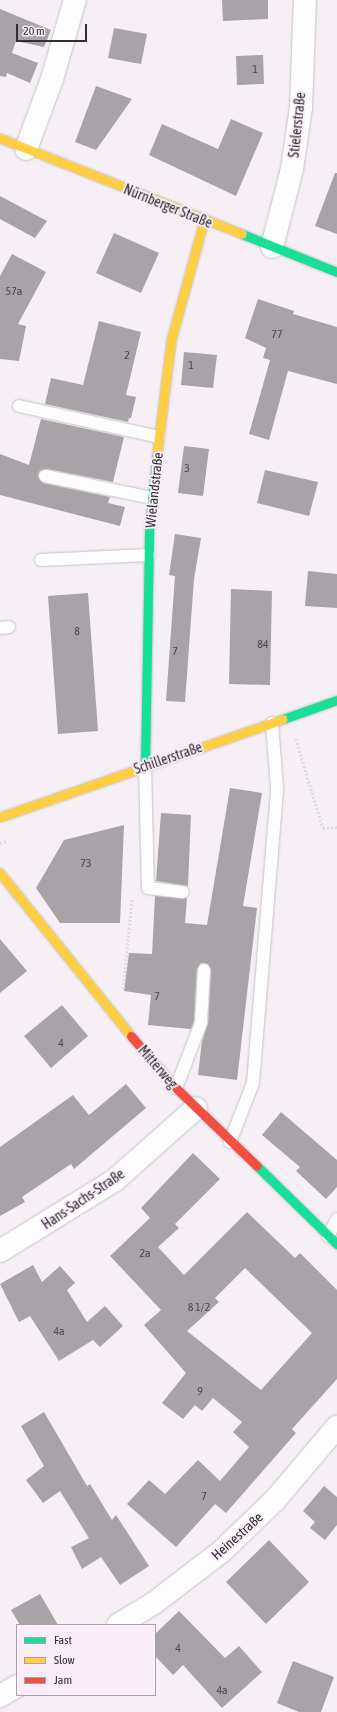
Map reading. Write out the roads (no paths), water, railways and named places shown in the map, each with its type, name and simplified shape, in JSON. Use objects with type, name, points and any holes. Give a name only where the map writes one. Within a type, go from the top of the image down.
[{"type":"street","points":[[26,149],[52,79],[75,0]]},
{"type":"street","name":"Stielerstraße","points":[[272,247],[292,169],[301,107],[305,0]]},
{"type":"street","name":"Nürnberger Straße","points":[[0,138],[337,272]]},
{"type":"street","name":"Wielandstraße","points":[[145,766],[149,555],[152,498],[171,340],[204,220]]},
{"type":"street","name":"Schillerstraße","points":[[0,817],[337,700]]},
{"type":"street","name":"Mitterweg","points":[[0,873],[120,1023],[176,1088],[332,1240]]},
{"type":"street","name":"Hans-Sachs-Straße","points":[[0,1251],[115,1180],[196,1108]]},
{"type":"street","name":"Heinestraße","points":[[120,1624],[154,1603],[221,1552],[275,1500],[337,1426]]},
{"type":"street","points":[[0,1696],[16,1687]]},
{"type":"lane","points":[[19,406],[160,437]]},
{"type":"lane","points":[[45,476],[152,498]]},
{"type":"lane","points":[[41,560],[149,555]]},
{"type":"lane","points":[[230,1142],[253,1083],[277,788],[272,723]]},
{"type":"lane","points":[[145,766],[148,888],[183,892]]},
{"type":"lane","points":[[176,1088],[201,1023],[204,970]]},
{"type":"lane","points":[[332,1240],[337,1219]]}]
